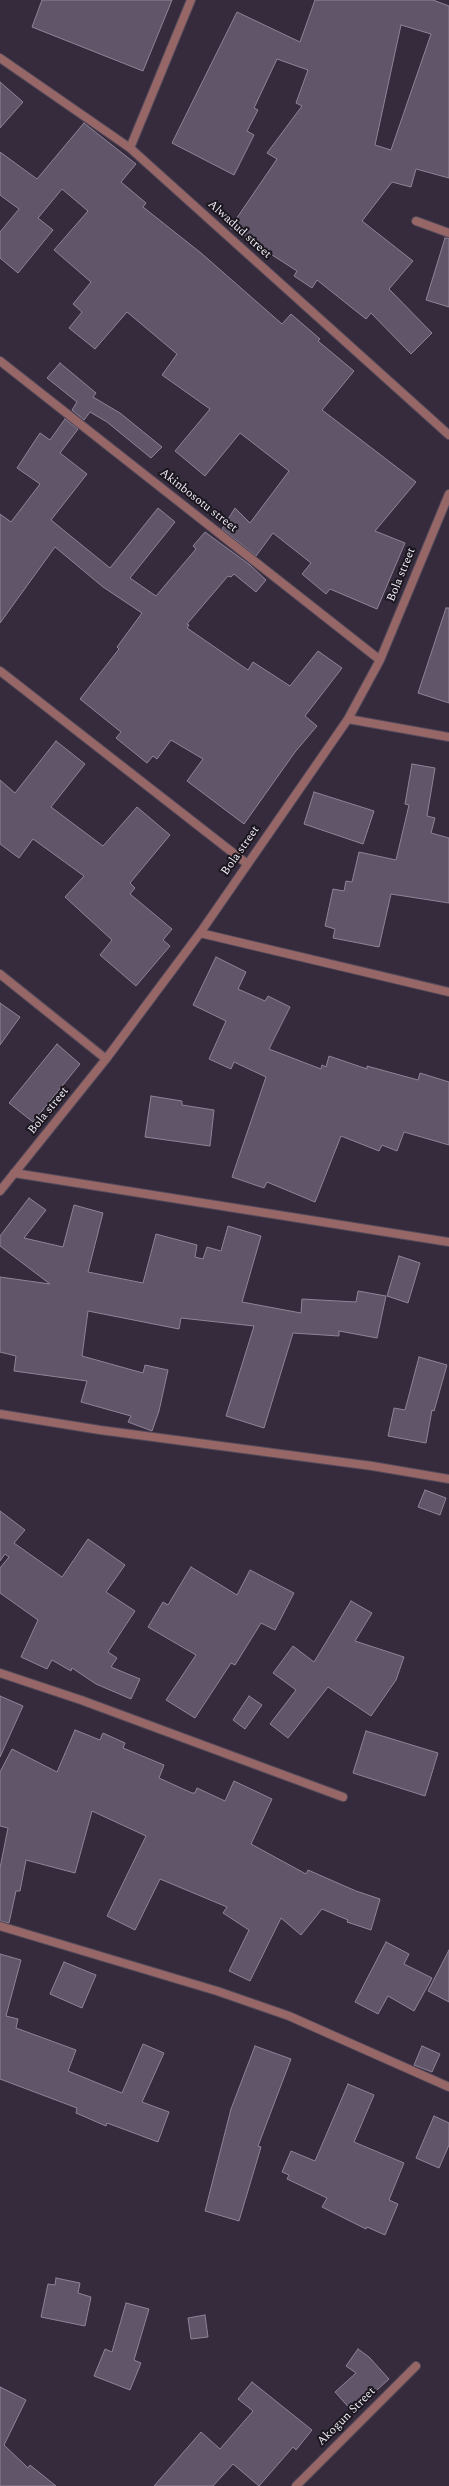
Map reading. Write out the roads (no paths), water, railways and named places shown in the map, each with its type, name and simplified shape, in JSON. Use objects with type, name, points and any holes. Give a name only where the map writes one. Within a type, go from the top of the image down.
[{"type":"street","points":[[130,148],[191,0]]},
{"type":"street","name":"Alwadud street","points":[[0,58],[130,148],[449,435]]},
{"type":"street","points":[[416,221],[449,233]]},
{"type":"street","name":"Akinbosotu street","points":[[0,361],[380,660]]},
{"type":"street","name":"Bola street","points":[[0,1191],[106,1059],[200,933],[246,863],[348,719],[380,660],[449,494]]},
{"type":"street","points":[[0,671],[246,863]]},
{"type":"street","points":[[348,719],[449,737]]},
{"type":"street","points":[[200,933],[449,992]]},
{"type":"street","points":[[0,974],[106,1059]]},
{"type":"street","points":[[14,1173],[449,1242]]},
{"type":"street","points":[[0,1414],[100,1430],[372,1466],[449,1479]]},
{"type":"street","points":[[0,1673],[81,1700],[343,1797]]},
{"type":"street","points":[[0,1926],[217,1991],[289,2016],[449,2086]]},
{"type":"street","name":"Akogun Street","points":[[296,2486],[416,2366]]}]
